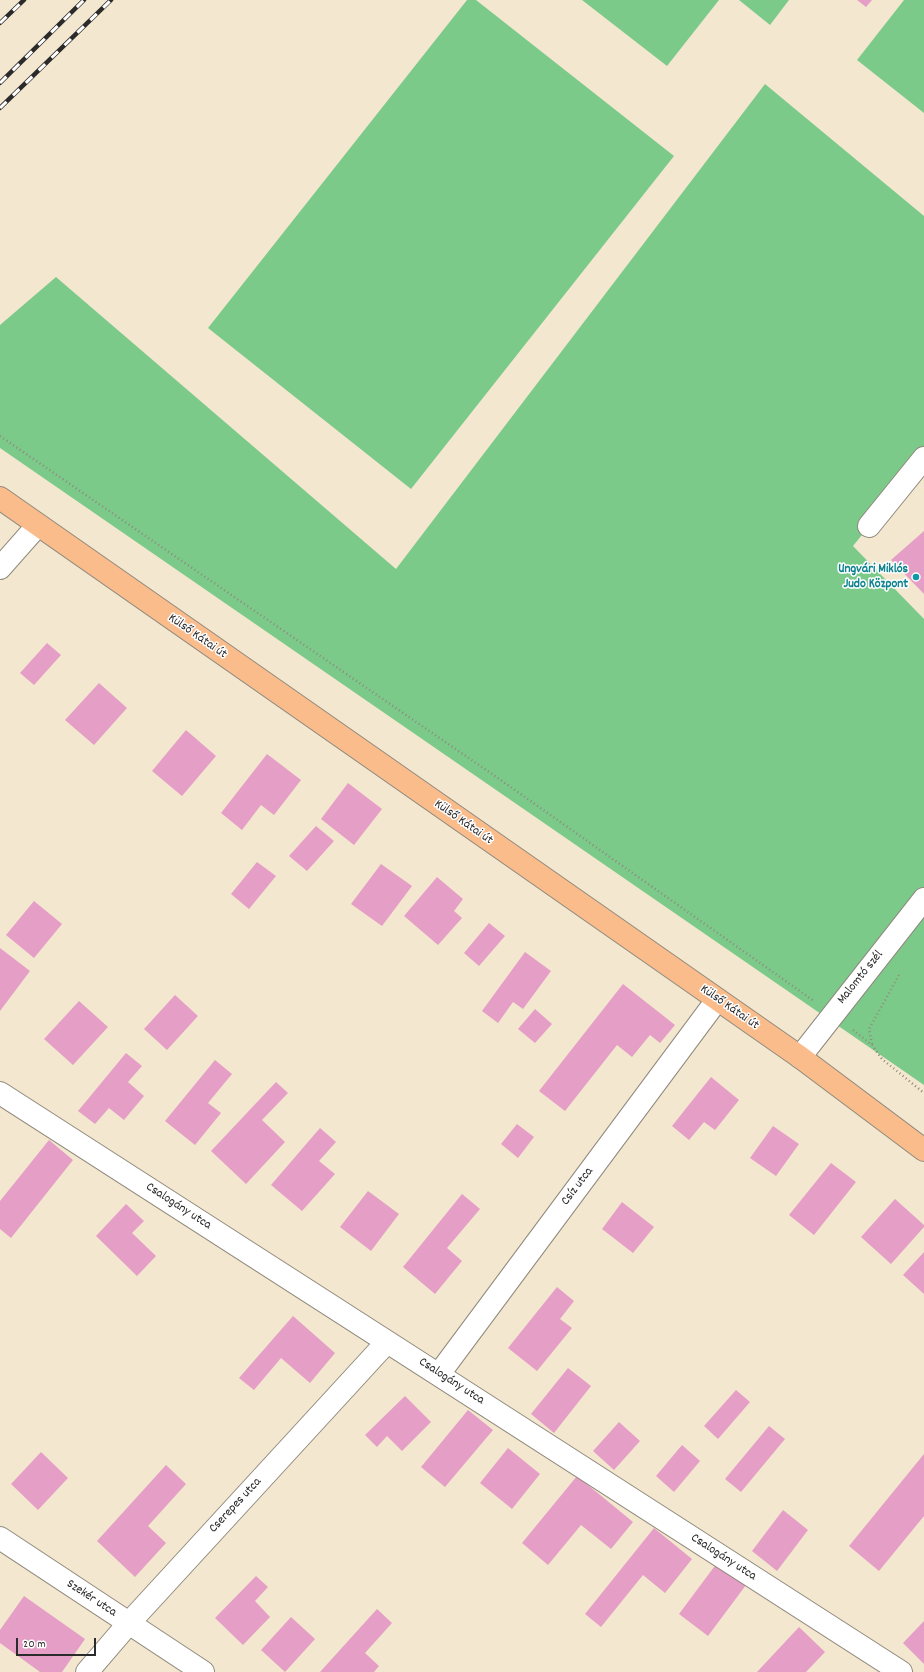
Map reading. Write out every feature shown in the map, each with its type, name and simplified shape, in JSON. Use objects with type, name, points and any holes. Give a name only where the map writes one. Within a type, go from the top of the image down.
[{"type":"main road","name":"Külső Kátai út","points":[[0,498],[716,1000],[800,1057],[924,1150]]},
{"type":"street","points":[[869,526],[924,458]]},
{"type":"street","points":[[0,568],[38,525]]},
{"type":"street","name":"Malomtó szél","points":[[800,1057],[832,1014],[924,899]]},
{"type":"street","name":"Csíz utca","points":[[439,1374],[716,1000]]},
{"type":"street","name":"Csalogány utca","points":[[0,1093],[901,1672]]},
{"type":"street","name":"Cserepes utca","points":[[87,1672],[128,1623],[387,1342]]},
{"type":"street","name":"Szekér utca","points":[[0,1538],[203,1672]]},
{"type":"path","points":[[0,436],[505,783],[832,1014],[872,1045],[882,1059],[924,1093]]},
{"type":"path","points":[[872,1045],[869,1029],[899,974]]},
{"type":"green space","points":[[467,0],[476,0],[674,156],[411,489],[208,328]]},
{"type":"green space","points":[[582,0],[719,0],[667,66]]},
{"type":"green space","points":[[739,0],[789,0],[770,25]]},
{"type":"green space","points":[[904,0],[924,0],[924,113],[857,60]]},
{"type":"green space","points":[[765,84],[924,216],[924,458],[853,546],[924,619],[924,1085],[0,448],[0,325],[56,277],[396,569]]},
{"type":"building","points":[[857,0],[872,0],[866,7]]},
{"type":"building","name":"Ungvári Miklós Judo Központ","points":[[924,531],[924,594],[891,560]]},
{"type":"building","points":[[47,643],[61,655],[34,685],[20,673]]},
{"type":"building","points":[[99,683],[127,708],[94,745],[65,720]]},
{"type":"building","points":[[186,730],[216,756],[182,796],[152,771]]},
{"type":"building","points":[[267,754],[301,780],[274,815],[261,805],[242,830],[221,813]]},
{"type":"building","points":[[348,783],[382,809],[354,845],[321,819]]},
{"type":"building","points":[[316,826],[334,841],[307,871],[289,856]]},
{"type":"building","points":[[257,862],[276,876],[249,909],[231,894]]},
{"type":"building","points":[[381,864],[412,886],[382,926],[351,904]]},
{"type":"building","points":[[437,877],[463,899],[454,911],[462,918],[438,945],[404,916]]},
{"type":"building","points":[[34,901],[62,924],[34,958],[6,935]]},
{"type":"building","points":[[489,923],[505,936],[479,966],[464,953]]},
{"type":"building","points":[[0,948],[30,971],[0,1011]]},
{"type":"building","points":[[525,952],[551,971],[523,1009],[513,1002],[498,1023],[482,1011]]},
{"type":"building","points":[[623,984],[675,1025],[660,1043],[650,1035],[632,1057],[617,1045],[565,1111],[539,1091]]},
{"type":"building","points":[[175,995],[198,1016],[167,1050],[144,1029]]},
{"type":"building","points":[[79,1001],[108,1027],[73,1065],[44,1039]]},
{"type":"building","points":[[535,1009],[552,1024],[535,1043],[518,1029]]},
{"type":"building","points":[[126,1053],[142,1066],[128,1082],[144,1096],[124,1120],[109,1108],[95,1124],[78,1111]]},
{"type":"building","points":[[215,1060],[232,1074],[208,1103],[221,1113],[195,1145],[165,1121]]},
{"type":"building","points":[[711,1077],[739,1100],[715,1130],[704,1122],[689,1140],[672,1126]]},
{"type":"building","points":[[276,1082],[288,1093],[262,1120],[285,1142],[246,1184],[211,1151]]},
{"type":"building","points":[[517,1124],[534,1137],[518,1158],[501,1144]]},
{"type":"building","points":[[773,1126],[799,1144],[776,1176],[750,1158]]},
{"type":"building","points":[[320,1128],[336,1142],[319,1161],[335,1174],[302,1211],[271,1185]]},
{"type":"building","points":[[49,1140],[73,1160],[11,1238],[0,1229],[0,1201]]},
{"type":"building","points":[[831,1163],[856,1182],[814,1235],[789,1215]]},
{"type":"building","points":[[368,1191],[399,1214],[371,1251],[340,1227]]},
{"type":"building","points":[[462,1194],[480,1209],[447,1248],[462,1261],[435,1294],[403,1267]]},
{"type":"building","points":[[895,1199],[924,1225],[924,1227],[891,1264],[861,1237]]},
{"type":"building","points":[[622,1202],[654,1227],[633,1253],[602,1229]]},
{"type":"building","points":[[126,1204],[144,1221],[132,1233],[156,1256],[137,1276],[96,1236]]},
{"type":"building","points":[[924,1252],[924,1294],[903,1275]]},
{"type":"building","points":[[557,1287],[574,1301],[560,1319],[572,1328],[537,1371],[508,1348]]},
{"type":"building","points":[[293,1316],[335,1353],[310,1383],[281,1358],[254,1390],[239,1378]]},
{"type":"building","points":[[568,1368],[591,1386],[554,1433],[531,1414]]},
{"type":"building","points":[[736,1390],[750,1402],[718,1439],[704,1426]]},
{"type":"building","points":[[405,1396],[431,1422],[402,1451],[387,1436],[377,1447],[365,1435]]},
{"type":"building","points":[[468,1410],[493,1430],[445,1487],[421,1467]]},
{"type":"building","points":[[619,1422],[640,1441],[614,1470],[593,1451]]},
{"type":"building","points":[[769,1426],[785,1439],[741,1492],[725,1479]]},
{"type":"building","points":[[682,1445],[700,1461],[674,1492],[656,1476]]},
{"type":"building","points":[[508,1448],[540,1474],[512,1509],[480,1483]]},
{"type":"building","points":[[41,1452],[68,1478],[38,1510],[11,1484]]},
{"type":"building","points":[[924,1454],[924,1516],[879,1571],[849,1546]]},
{"type":"building","points":[[166,1465],[186,1484],[148,1526],[166,1543],[135,1577],[97,1541]]},
{"type":"building","points":[[577,1476],[633,1522],[611,1549],[581,1525],[548,1565],[522,1543]]},
{"type":"building","points":[[783,1510],[808,1530],[777,1571],[752,1551]]},
{"type":"building","points":[[654,1528],[692,1559],[665,1593],[643,1575],[601,1627],[585,1614]]},
{"type":"building","points":[[717,1563],[746,1585],[708,1636],[679,1614]]},
{"type":"building","points":[[256,1576],[268,1587],[255,1601],[270,1617],[243,1645],[215,1618]]},
{"type":"building","points":[[24,1596],[85,1639],[62,1672],[40,1672],[0,1643],[0,1630]]},
{"type":"building","points":[[377,1609],[392,1623],[365,1653],[379,1666],[374,1672],[320,1672]]},
{"type":"building","points":[[291,1617],[315,1639],[285,1672],[261,1650]]},
{"type":"building","points":[[924,1621],[924,1664],[903,1643]]},
{"type":"building","points":[[799,1627],[825,1652],[806,1672],[757,1672]]},
{"type":"railway","points":[[0,23],[24,0]]},
{"type":"railway","points":[[0,83],[84,0]]},
{"type":"railway","points":[[0,108],[111,0]]},
{"type":"place","name":"Ungvári Miklós Judo Központ","points":[[916,577]]}]
